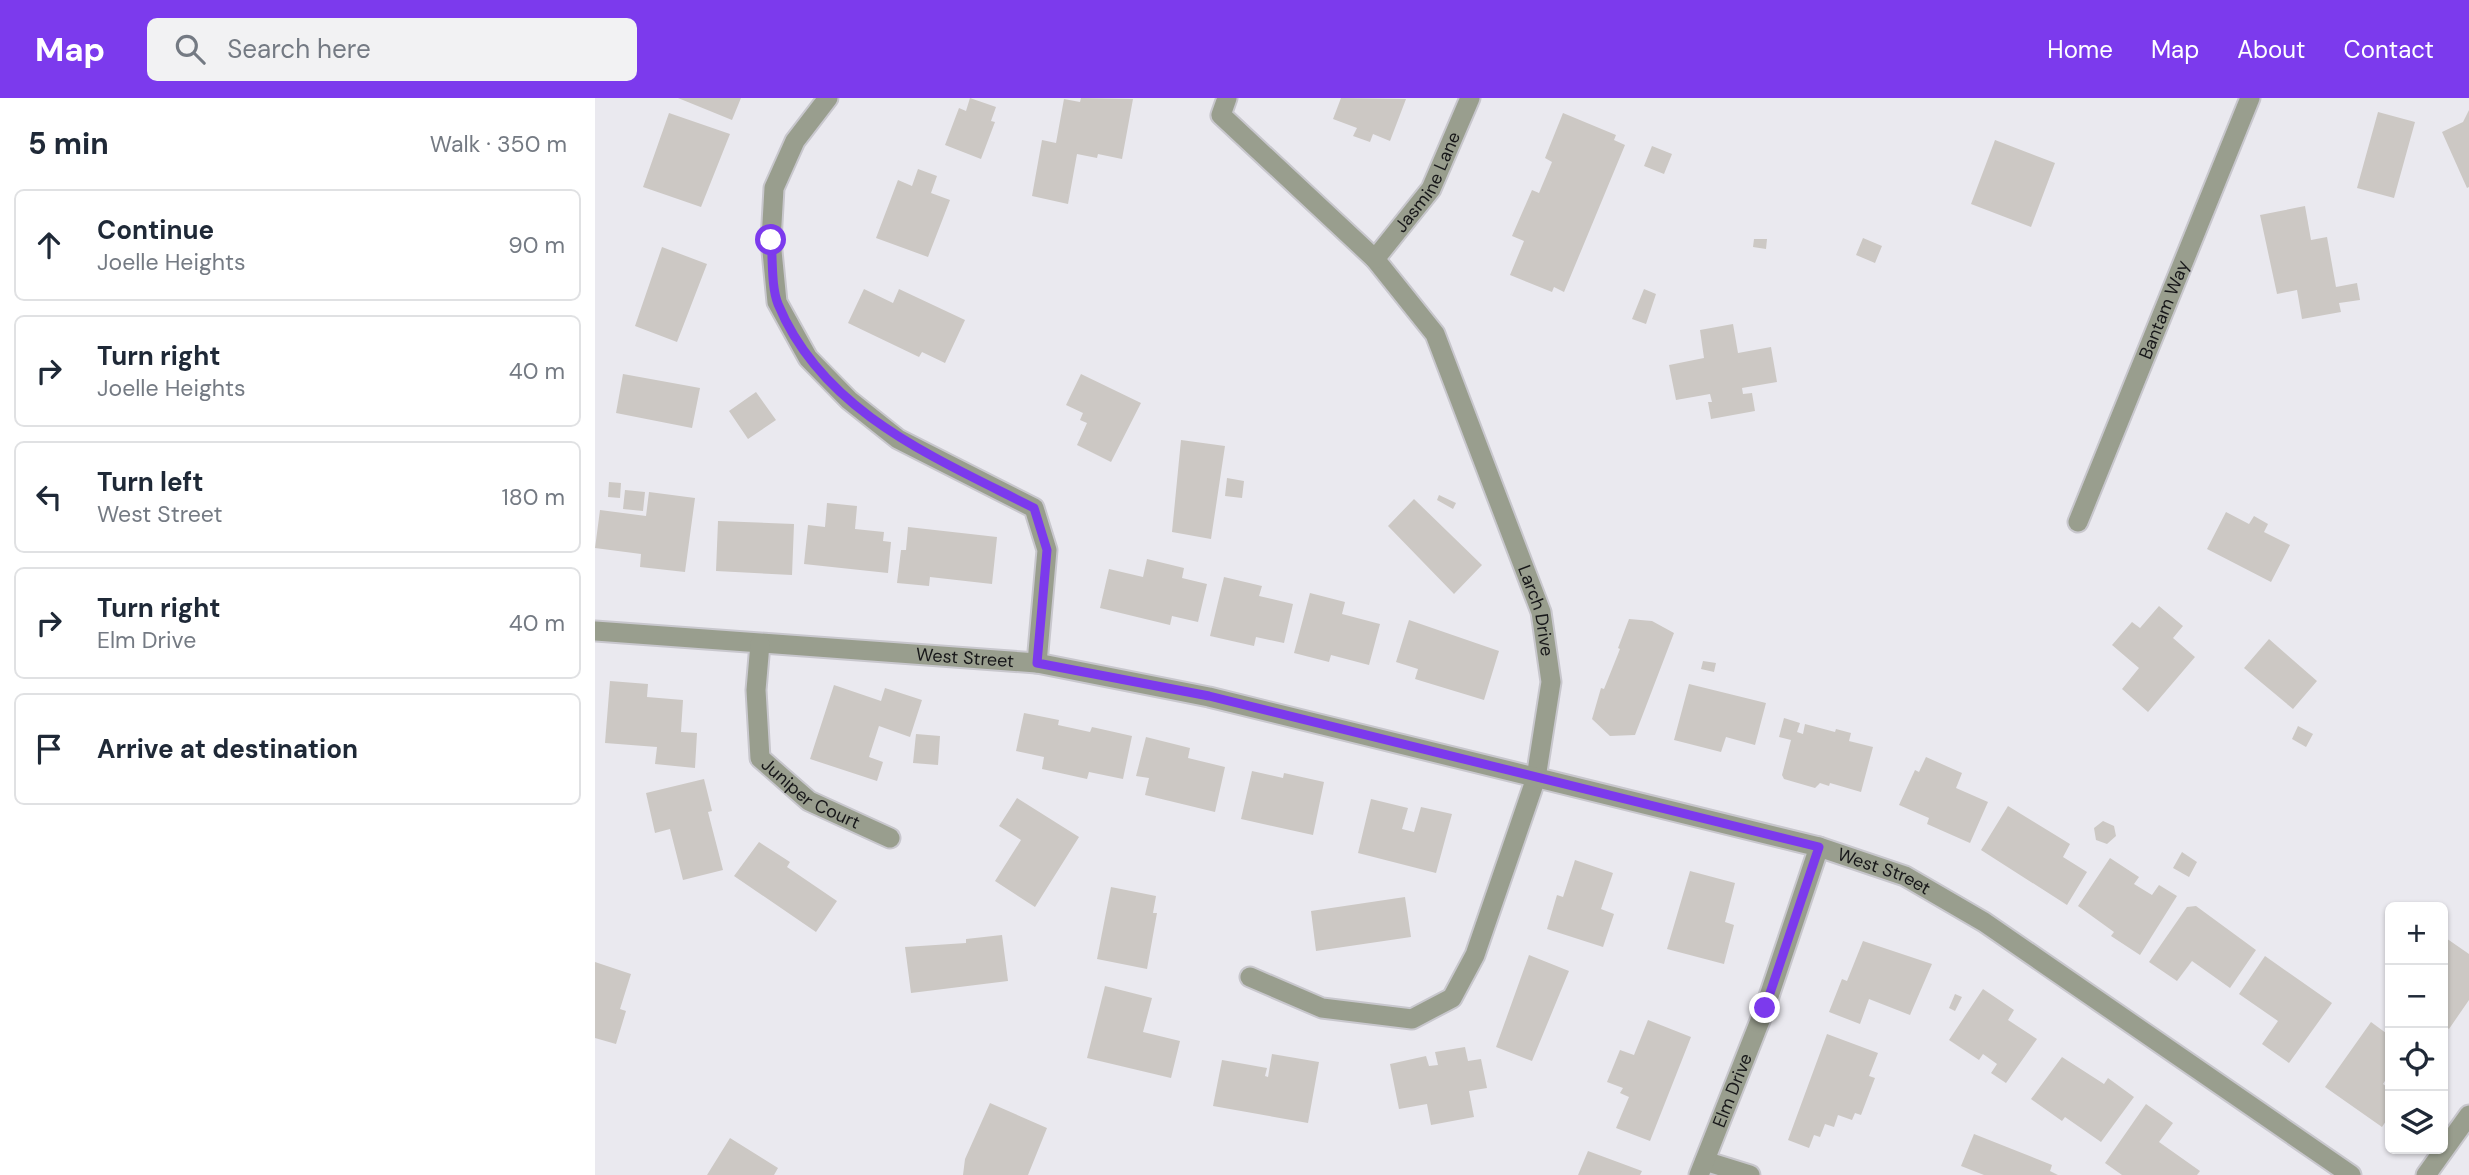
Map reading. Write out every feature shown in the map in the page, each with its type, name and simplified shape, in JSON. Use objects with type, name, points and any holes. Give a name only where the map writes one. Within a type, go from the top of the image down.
[{"type":"street","points":[[828,98],[795,141],[774,188],[771,240],[777,302],[808,358],[849,400],[898,439],[1034,508],[1047,550],[1037,663]]},
{"type":"street","name":"Larch Drive","points":[[1227,98],[1221,115],[1375,259],[1435,334],[1541,612],[1552,682],[1536,778],[1475,955],[1452,998],[1412,1019],[1322,1008],[1250,977]]},
{"type":"street","name":"Jasmine Lane","points":[[1375,259],[1431,189],[1470,98]]},
{"type":"street","name":"Bantam Way","points":[[2078,522],[2250,98]]},
{"type":"street","name":"West Street","points":[[595,631],[1037,663],[1209,696],[1819,847],[1905,876],[1984,922],[2351,1175]]},
{"type":"street","name":"Juniper Court","points":[[760,644],[756,691],[760,758],[809,801],[890,838]]},
{"type":"street","name":"Elm Drive","points":[[1702,1168],[1765,1008],[1819,847]]},
{"type":"street","points":[[2426,1175],[2469,1115]]},
{"type":"street","points":[[1702,1168],[1750,1175]]},
{"type":"building","points":[[678,98],[741,98],[732,120]]},
{"type":"building","points":[[970,98],[996,107],[991,121],[995,122],[981,159],[945,145],[959,108],[966,111]]},
{"type":"building","points":[[1081,98],[1133,99],[1122,159],[1098,154],[1097,158],[1077,154],[1068,204],[1032,196],[1042,140],[1056,143],[1064,99],[1080,102]]},
{"type":"building","points":[[1341,98],[1406,99],[1390,141],[1373,134],[1370,142],[1353,136],[1357,128],[1333,119]]},
{"type":"building","points":[[2469,110],[2467,188],[2442,132],[2463,122]]},
{"type":"building","points":[[2378,112],[2415,122],[2394,198],[2357,188]]},
{"type":"building","points":[[669,113],[730,134],[701,207],[643,187]]},
{"type":"building","points":[[1563,113],[1616,135],[1614,140],[1625,145],[1564,292],[1554,287],[1552,292],[1510,275],[1524,241],[1512,236],[1532,190],[1539,193],[1552,162],[1545,158]]},
{"type":"building","points":[[1995,140],[2055,163],[2031,227],[1971,204]]},
{"type":"building","points":[[1652,146],[1672,154],[1664,174],[1644,166]]},
{"type":"building","points":[[918,169],[937,176],[931,193],[950,200],[928,257],[876,238],[898,180],[912,186]]},
{"type":"building","points":[[2305,206],[2311,240],[2327,237],[2336,287],[2357,283],[2360,300],[2339,303],[2341,312],[2302,319],[2297,290],[2277,294],[2260,215]]},
{"type":"building","points":[[1863,238],[1882,246],[1875,263],[1856,255]]},
{"type":"building","points":[[1754,239],[1767,239],[1766,249],[1753,247]]},
{"type":"building","points":[[662,247],[707,264],[677,342],[635,326]]},
{"type":"building","points":[[864,289],[893,303],[899,289],[965,320],[945,363],[922,352],[919,357],[848,323]]},
{"type":"building","points":[[1644,289],[1656,294],[1646,324],[1632,319]]},
{"type":"building","points":[[1733,324],[1738,353],[1771,347],[1777,382],[1742,388],[1743,394],[1752,393],[1755,411],[1711,419],[1708,402],[1712,402],[1710,394],[1676,400],[1669,365],[1704,358],[1700,330]]},
{"type":"building","points":[[623,374],[700,388],[692,428],[616,413]]},
{"type":"building","points":[[1081,374],[1141,403],[1111,462],[1077,445],[1087,423],[1080,420],[1083,413],[1066,405]]},
{"type":"building","points":[[756,392],[776,420],[748,439],[729,411]]},
{"type":"building","points":[[1181,440],[1225,446],[1211,539],[1172,532]]},
{"type":"building","points":[[1227,478],[1244,481],[1242,498],[1225,496]]},
{"type":"building","points":[[609,482],[621,483],[620,498],[608,497]]},
{"type":"building","points":[[625,490],[645,492],[643,511],[623,509]]},
{"type":"building","points":[[649,492],[695,498],[685,572],[640,567],[641,554],[595,548],[600,510],[646,516]]},
{"type":"building","points":[[1439,495],[1456,503],[1453,509],[1437,500]]},
{"type":"building","points":[[1414,499],[1482,565],[1454,594],[1388,526]]},
{"type":"building","points":[[827,503],[857,506],[855,529],[884,532],[883,541],[891,542],[888,573],[804,564],[808,525],[825,527]]},
{"type":"building","points":[[2226,512],[2249,524],[2254,516],[2268,524],[2264,532],[2290,545],[2271,582],[2207,549]]},
{"type":"building","points":[[718,521],[794,524],[792,575],[716,571]]},
{"type":"building","points":[[908,527],[997,537],[992,584],[930,577],[929,586],[897,583],[901,550],[906,550]]},
{"type":"building","points":[[1147,559],[1184,568],[1182,578],[1207,584],[1198,622],[1172,616],[1170,625],[1100,608],[1109,569],[1143,577]]},
{"type":"building","points":[[1224,577],[1262,586],[1259,596],[1293,604],[1284,643],[1256,637],[1254,646],[1210,636]]},
{"type":"building","points":[[1310,593],[1345,602],[1342,614],[1380,624],[1369,665],[1331,655],[1329,662],[1294,653]]},
{"type":"building","points":[[2159,606],[2183,626],[2173,638],[2195,657],[2148,712],[2122,689],[2139,668],[2112,645],[2132,622],[2140,628]]},
{"type":"building","points":[[1629,619],[1652,621],[1674,633],[1635,735],[1610,736],[1592,719],[1601,688],[1604,689]]},
{"type":"building","points":[[1409,620],[1499,651],[1484,700],[1415,679],[1418,669],[1396,662]]},
{"type":"building","points":[[2269,639],[2317,681],[2293,709],[2244,668]]},
{"type":"building","points":[[1703,661],[1716,663],[1714,672],[1701,669]]},
{"type":"building","points":[[610,681],[648,684],[647,697],[683,700],[681,732],[697,733],[695,768],[655,764],[657,747],[605,743]]},
{"type":"building","points":[[1689,684],[1766,703],[1755,745],[1726,737],[1721,752],[1674,740]]},
{"type":"building","points":[[834,685],[881,701],[885,688],[922,700],[910,737],[879,726],[869,757],[883,762],[877,781],[810,759]]},
{"type":"building","points":[[1024,713],[1059,720],[1058,725],[1090,732],[1092,727],[1132,736],[1123,779],[1089,772],[1087,779],[1042,769],[1044,757],[1016,751]]},
{"type":"building","points":[[1784,718],[1800,723],[1797,732],[1803,734],[1805,724],[1835,732],[1836,729],[1851,733],[1849,741],[1873,747],[1861,792],[1830,783],[1829,786],[1820,783],[1815,788],[1784,779],[1782,775],[1791,740],[1779,737]]},
{"type":"building","points":[[2298,726],[2313,734],[2306,747],[2292,739]]},
{"type":"building","points":[[916,734],[940,736],[938,765],[913,763]]},
{"type":"building","points":[[1146,737],[1190,748],[1188,758],[1225,767],[1215,812],[1145,795],[1149,778],[1136,776]]},
{"type":"building","points":[[1926,757],[1962,773],[1956,788],[1988,802],[1970,843],[1927,824],[1929,818],[1899,805],[1915,770],[1919,772]]},
{"type":"building","points":[[1252,771],[1283,778],[1284,773],[1324,782],[1313,835],[1241,819]]},
{"type":"building","points":[[704,779],[712,811],[708,812],[723,870],[683,880],[670,829],[655,833],[646,793]]},
{"type":"building","points":[[1017,798],[1079,837],[1035,907],[995,881],[1021,840],[999,826]]},
{"type":"building","points":[[1371,799],[1408,808],[1402,829],[1414,832],[1421,807],[1452,814],[1436,873],[1358,853]]},
{"type":"building","points":[[2008,806],[2070,844],[2063,857],[2087,872],[2067,905],[1981,850]]},
{"type":"building","points":[[2103,821],[2114,826],[2116,836],[2107,844],[2096,840],[2094,828]]},
{"type":"building","points":[[759,842],[790,862],[787,867],[837,901],[816,932],[734,876]]},
{"type":"building","points":[[2182,852],[2197,862],[2189,877],[2173,868]]},
{"type":"building","points":[[2110,858],[2139,877],[2134,884],[2152,895],[2159,885],[2177,896],[2140,955],[2111,936],[2114,932],[2078,906]]},
{"type":"building","points":[[1575,860],[1613,873],[1601,909],[1614,914],[1603,947],[1547,929],[1557,895],[1563,897]]},
{"type":"building","points":[[1690,871],[1735,883],[1725,922],[1734,925],[1724,964],[1667,949]]},
{"type":"building","points":[[1111,887],[1156,896],[1153,913],[1157,913],[1147,969],[1097,959]]},
{"type":"building","points":[[1405,897],[1411,937],[1316,951],[1311,911]]},
{"type":"building","points":[[2196,906],[2256,950],[2230,988],[2192,961],[2177,981],[2149,962],[2187,907]]},
{"type":"building","points":[[1002,935],[1008,981],[911,993],[905,947],[966,943],[966,939]]},
{"type":"building","points":[[2448,939],[2469,954],[2469,1000],[2449,1029]]},
{"type":"building","points":[[1863,941],[1932,964],[1910,1015],[1869,999],[1860,1024],[1829,1012],[1842,979],[1847,981]]},
{"type":"building","points":[[1529,955],[1569,971],[1532,1061],[1496,1047]]},
{"type":"building","points":[[2265,956],[2332,1003],[2289,1063],[2262,1044],[2278,1021],[2239,994]]},
{"type":"building","points":[[595,962],[631,974],[620,1009],[626,1011],[616,1044],[595,1038]]},
{"type":"building","points":[[1105,986],[1152,998],[1143,1032],[1180,1041],[1171,1078],[1087,1058]]},
{"type":"building","points":[[1983,989],[2014,1010],[2008,1020],[2037,1039],[2006,1083],[1991,1073],[1997,1064],[1983,1054],[1979,1060],[1949,1040]]},
{"type":"building","points":[[1955,994],[1962,997],[1955,1011],[1949,1008]]},
{"type":"building","points":[[1648,1020],[1691,1037],[1650,1141],[1616,1128],[1629,1097],[1620,1093],[1623,1088],[1607,1082],[1620,1050],[1634,1055]]},
{"type":"building","points":[[2371,1022],[2385,1032],[2385,1122],[2382,1127],[2325,1087]]},
{"type":"building","points":[[1827,1034],[1878,1053],[1869,1076],[1875,1078],[1861,1115],[1855,1113],[1852,1120],[1838,1115],[1834,1127],[1825,1124],[1820,1137],[1814,1135],[1809,1148],[1788,1140]]},
{"type":"building","points":[[1465,1047],[1468,1061],[1481,1059],[1487,1088],[1469,1091],[1474,1117],[1431,1125],[1427,1104],[1399,1109],[1390,1064],[1426,1056],[1429,1066],[1438,1065],[1435,1052]]},
{"type":"building","points":[[1272,1054],[1319,1062],[1308,1123],[1213,1106],[1222,1060],[1267,1068],[1265,1076],[1268,1077]]},
{"type":"building","points":[[2062,1057],[2104,1084],[2108,1078],[2134,1097],[2101,1142],[2065,1117],[2062,1121],[2031,1099]]},
{"type":"building","points":[[990,1103],[1047,1128],[1028,1175],[963,1175],[965,1159]]},
{"type":"building","points":[[2146,1104],[2173,1123],[2159,1142],[2200,1171],[2197,1175],[2122,1175],[2105,1163]]},
{"type":"building","points":[[1974,1134],[2052,1165],[2050,1171],[2058,1175],[1984,1175],[1961,1166]]},
{"type":"building","points":[[730,1138],[778,1168],[774,1175],[707,1175]]},
{"type":"building","points":[[1588,1151],[1642,1171],[1640,1175],[1578,1175]]},
{"type":"route","points":[[771,240],[777,302],[808,358],[849,400],[898,439],[1034,508],[1047,550],[1037,663],[1209,696],[1819,847],[1765,1008]]}]
